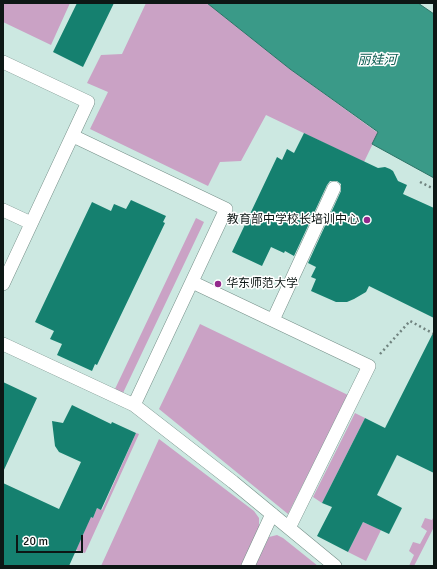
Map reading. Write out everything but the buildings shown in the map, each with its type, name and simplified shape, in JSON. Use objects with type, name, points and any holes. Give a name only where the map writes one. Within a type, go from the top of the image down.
[{"type":"lane","points":[[3,62],[88,102],[3,284]]},
{"type":"lane","points":[[73,136],[226,209],[134,405]]},
{"type":"lane","points":[[273,320],[334,188]]},
{"type":"lane","points":[[3,210],[31,223]]},
{"type":"lane","points":[[192,282],[369,366],[289,528]]},
{"type":"lane","points":[[3,344],[134,405],[233,482],[335,566]]},
{"type":"lane","points":[[248,566],[272,514]]},
{"type":"path","points":[[420,182],[434,189]]},
{"type":"path","points":[[369,366],[410,321],[434,334]]},
{"type":"shaded area","points":[[3,3],[70,3],[51,45],[3,22]]},
{"type":"shaded area","points":[[146,3],[207,3],[290,69],[378,133],[364,162],[266,115],[241,161],[220,162],[208,186],[90,129],[108,92],[87,83],[101,55],[122,54]]},
{"type":"shaded area","points":[[196,218],[204,222],[123,393],[115,389]]},
{"type":"shaded area","points":[[200,324],[348,395],[288,514],[159,409]]},
{"type":"shaded area","points":[[355,413],[365,418],[322,503],[313,497]]},
{"type":"shaded area","points":[[136,433],[139,434],[85,553],[76,550],[88,523],[87,515],[93,518],[97,508],[102,510]]},
{"type":"shaded area","points":[[159,439],[254,511],[259,518],[259,528],[241,566],[101,566]]},
{"type":"shaded area","points":[[434,516],[434,527],[414,566],[409,566],[414,555],[409,551],[413,542],[420,544],[427,531],[421,527],[425,518],[432,520]]},
{"type":"shaded area","points":[[363,522],[381,530],[366,561],[348,552]]},
{"type":"shaded area","points":[[277,535],[283,538],[318,566],[255,566],[269,537]]},
{"type":"water","name":"丽娃河","points":[[207,3],[418,3],[434,14],[434,178],[372,144],[378,132],[290,69]]},
{"type":"place","name":"教育部中学校长培训中心","points":[[367,220]]},
{"type":"place","name":"华东师范大学","points":[[218,284]]}]
